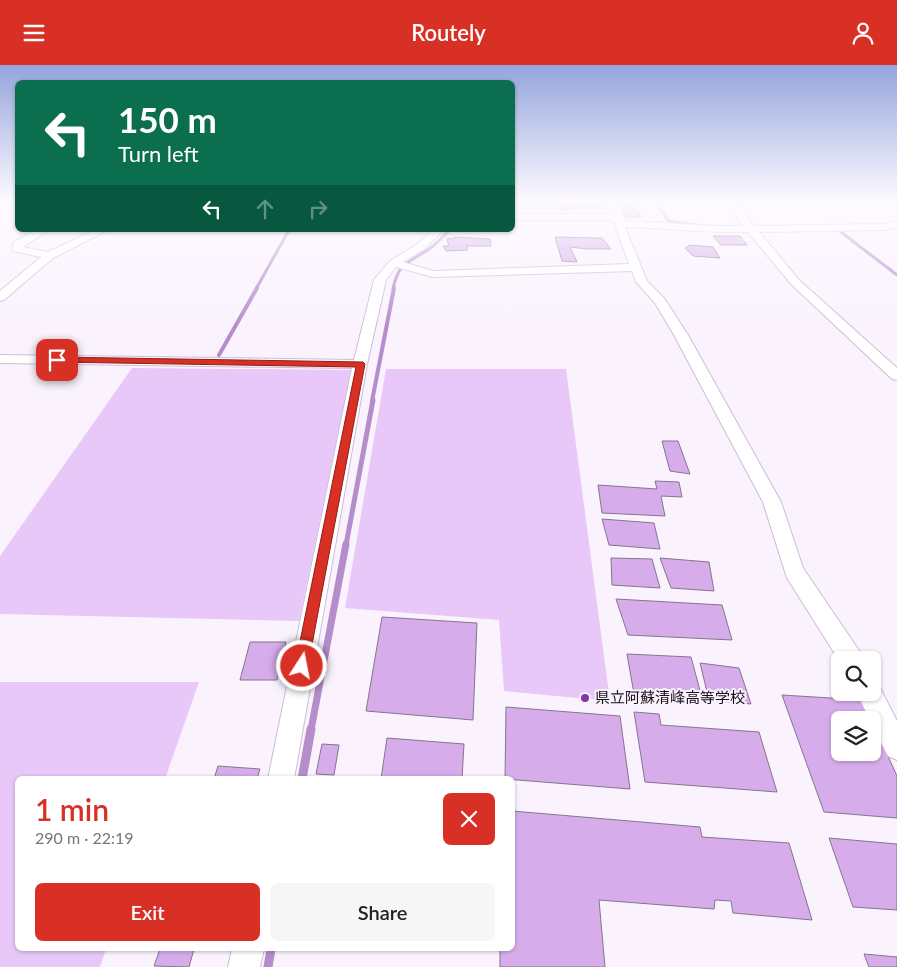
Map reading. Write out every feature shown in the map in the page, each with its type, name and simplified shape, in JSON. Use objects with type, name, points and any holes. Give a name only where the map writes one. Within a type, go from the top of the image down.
[{"type":"street","points":[[20,243],[17,249],[49,256]]},
{"type":"street","points":[[0,297],[49,256],[75,243]]},
{"type":"street","points":[[282,776],[360,364],[380,280],[394,263],[425,243]]},
{"type":"street","points":[[627,243],[642,282],[660,301],[681,335],[772,502],[794,572],[846,651]]},
{"type":"street","points":[[763,243],[795,282],[897,376]]},
{"type":"street","points":[[394,263],[433,274],[636,267]]},
{"type":"street","points":[[0,359],[360,364]]},
{"type":"street","points":[[873,701],[897,747]]},
{"type":"street","points":[[244,967],[248,951]]},
{"type":"shaded area","points":[[132,368],[351,370],[299,621],[0,614],[0,556]]},
{"type":"shaded area","points":[[386,369],[566,369],[610,701],[504,691],[499,620],[345,608]]},
{"type":"shaded area","points":[[0,682],[199,682],[166,776],[15,776],[15,951],[105,951],[100,967],[0,967]]},
{"type":"building","points":[[448,243],[491,243],[491,246],[467,246],[467,250],[446,251],[443,246],[449,246]]},
{"type":"building","points":[[557,243],[606,243],[611,249],[570,247],[577,262],[562,261]]},
{"type":"building","points":[[719,243],[746,243],[747,245],[721,245]]},
{"type":"building","points":[[690,245],[713,247],[720,258],[693,256],[685,248]]},
{"type":"building","points":[[662,441],[678,441],[690,474],[670,471]]},
{"type":"building","points":[[655,481],[679,482],[682,497],[661,496],[665,516],[602,513],[598,485],[657,489]]},
{"type":"building","points":[[602,519],[654,523],[660,549],[609,545]]},
{"type":"building","points":[[611,558],[652,559],[660,588],[612,585]]},
{"type":"building","points":[[660,558],[709,562],[714,591],[671,588]]},
{"type":"building","points":[[616,599],[722,605],[732,640],[628,635]]},
{"type":"building","points":[[382,617],[477,623],[473,720],[366,711]]},
{"type":"building","points":[[250,642],[286,642],[277,680],[240,680]]},
{"type":"building","points":[[627,654],[691,657],[702,698],[634,694]]},
{"type":"building","points":[[700,663],[739,668],[751,704],[709,700]]},
{"type":"building","points":[[782,695],[831,698],[831,701],[863,701],[868,711],[831,711],[831,761],[881,761],[881,741],[897,776],[897,818],[824,812]]},
{"type":"building","points":[[506,707],[620,716],[630,789],[515,780],[515,776],[505,776]]},
{"type":"building","points":[[634,712],[659,714],[661,725],[759,732],[777,792],[645,782]]},
{"type":"building","points":[[387,738],[464,744],[462,776],[381,776]]},
{"type":"building","points":[[322,744],[339,745],[334,775],[316,774]]},
{"type":"building","points":[[218,766],[260,769],[258,776],[215,776]]},
{"type":"building","points":[[515,811],[700,827],[702,837],[789,843],[812,920],[733,913],[731,901],[715,900],[714,909],[599,900],[605,967],[500,967],[500,951],[515,951]]},
{"type":"building","points":[[829,838],[897,844],[897,910],[853,907]]},
{"type":"building","points":[[159,951],[193,951],[189,967],[154,966]]},
{"type":"building","points":[[864,954],[897,957],[897,967],[869,967]]},
{"type":"waterway","points":[[256,289],[282,243]]},
{"type":"waterway","points":[[393,289],[401,268],[436,243]]},
{"type":"waterway","points":[[855,243],[897,275]]},
{"type":"waterway","points":[[219,355],[257,288]]},
{"type":"waterway","points":[[372,401],[394,288]]},
{"type":"waterway","points":[[346,545],[373,400]]},
{"type":"waterway","points":[[311,730],[346,544]]},
{"type":"waterway","points":[[303,776],[311,729]]},
{"type":"waterway","points":[[268,967],[271,951]]},
{"type":"place","name":"県立阿蘇清峰高等学校","points":[[585,698]]},
{"type":"route","points":[[57,360],[360,364],[302,666]]}]
